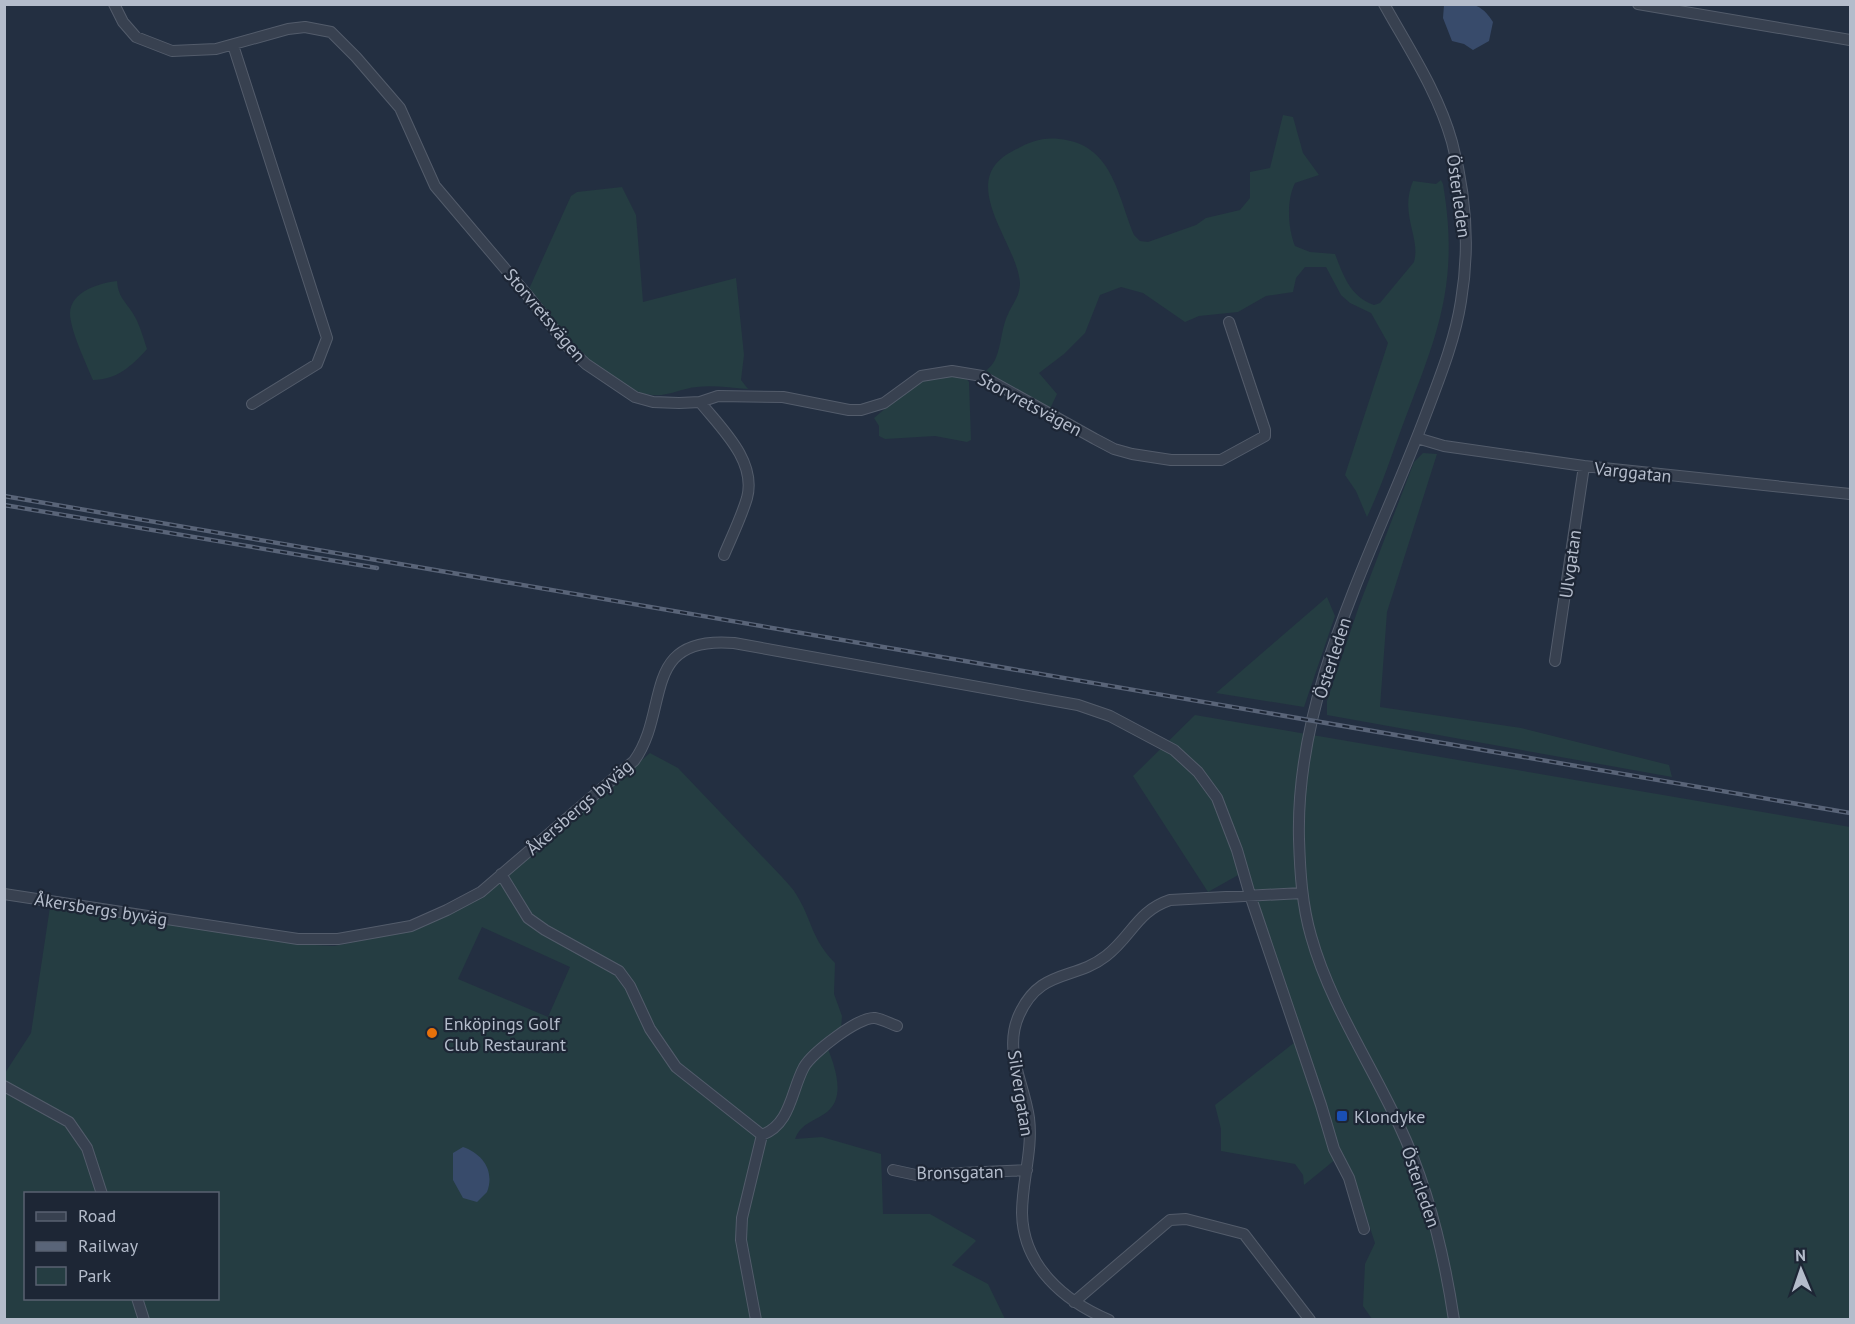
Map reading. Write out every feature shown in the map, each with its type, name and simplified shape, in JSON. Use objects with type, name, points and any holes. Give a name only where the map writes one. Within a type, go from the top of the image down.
[{"type":"street","name":"Storvretsvägen","points":[[114,4],[129,31],[146,43],[185,52],[233,45],[267,34],[305,27],[319,28],[336,36],[400,108],[435,186],[529,297],[567,347],[586,364],[635,397],[653,402],[700,402],[718,396],[783,398],[849,410],[861,410],[884,403],[921,376],[952,370],[982,376],[1114,449],[1171,460],[1221,460],[1265,436],[1265,430],[1229,322]]},
{"type":"street","name":"Österleden","points":[[1384,4],[1417,60],[1444,119],[1456,159],[1465,213],[1465,268],[1457,322],[1417,438],[1347,612],[1318,702],[1301,799],[1299,834],[1302,893],[1310,933],[1322,972],[1399,1125],[1416,1168],[1440,1240],[1454,1320]]},
{"type":"street","points":[[1638,4],[1851,40]]},
{"type":"street","points":[[233,45],[327,338],[317,364],[252,404]]},
{"type":"street","points":[[700,402],[725,430],[748,473],[747,496],[724,555]]},
{"type":"street","name":"Varggatan","points":[[1417,438],[1444,446],[1584,466],[1851,494]]},
{"type":"street","name":"Ulvgatan","points":[[1555,661],[1584,466]]},
{"type":"street","name":"Åkersbergs byväg","points":[[4,894],[298,939],[338,939],[418,924],[481,892],[634,761],[646,741],[658,691],[668,666],[693,645],[716,641],[1048,698],[1093,709],[1174,750],[1198,772],[1216,798],[1228,825],[1334,1149],[1349,1178],[1364,1229]]},
{"type":"street","points":[[501,874],[528,918],[544,930],[619,971],[630,986],[650,1029],[676,1067],[762,1135]]},
{"type":"street","name":"Silvergatan","points":[[1109,1320],[1074,1302],[1046,1277],[1032,1255],[1022,1212],[1029,1121],[1013,1056],[1018,1017],[1032,995],[1051,978],[1087,967],[1104,958],[1127,935],[1144,912],[1156,905],[1170,900],[1302,893]]},
{"type":"street","points":[[762,1135],[772,1131],[783,1120],[801,1074],[813,1056],[862,1020],[876,1018],[897,1026]]},
{"type":"street","points":[[4,1086],[69,1122],[87,1148],[101,1192]]},
{"type":"street","points":[[756,1320],[741,1240],[742,1218],[762,1135]]},
{"type":"street","name":"Bronsgatan","points":[[893,1170],[916,1175],[1027,1170]]},
{"type":"street","points":[[1074,1302],[1170,1220],[1186,1219],[1244,1234],[1310,1320]]},
{"type":"street","points":[[137,1300],[144,1320]]},
{"type":"green space","points":[[1283,115],[1293,117],[1303,153],[1319,175],[1295,183],[1292,190],[1289,214],[1295,246],[1310,252],[1335,254],[1353,291],[1374,305],[1380,303],[1414,262],[1415,244],[1408,204],[1413,181],[1436,184],[1441,180],[1443,184],[1448,220],[1449,252],[1442,309],[1426,364],[1367,517],[1356,491],[1345,475],[1388,343],[1371,313],[1350,303],[1341,295],[1326,267],[1305,267],[1296,278],[1293,292],[1266,296],[1238,312],[1199,316],[1185,322],[1143,293],[1121,287],[1100,295],[1085,333],[1064,354],[1039,373],[1057,394],[1049,411],[986,371],[997,354],[1004,324],[1020,287],[1010,249],[989,196],[989,179],[995,165],[1011,152],[1034,141],[1046,139],[1077,143],[1091,150],[1102,160],[1110,173],[1134,235],[1140,241],[1148,242],[1196,225],[1206,218],[1240,210],[1250,198],[1250,172],[1270,168]]},
{"type":"green space","points":[[622,187],[636,215],[643,302],[736,278],[744,355],[741,380],[748,389],[703,386],[658,395],[634,390],[599,369],[583,354],[529,289],[571,196],[577,192]]},
{"type":"green space","points":[[117,281],[120,294],[137,320],[147,349],[123,371],[109,378],[93,380],[79,347],[70,313],[75,299],[88,289]]},
{"type":"green space","points":[[964,376],[969,382],[971,440],[967,442],[935,436],[885,439],[879,436],[879,426],[874,418],[912,386],[922,381]]},
{"type":"green space","points":[[1423,453],[1437,454],[1387,612],[1380,707],[1521,728],[1669,765],[1672,777],[1327,715],[1327,701],[1359,606],[1414,462]]},
{"type":"green space","points":[[1327,597],[1335,616],[1304,707],[1216,693]]},
{"type":"green space","points":[[1195,715],[1850,827],[1850,1319],[1372,1319],[1363,1306],[1365,1264],[1375,1243],[1353,1176],[1336,1159],[1304,1185],[1303,1175],[1295,1164],[1221,1151],[1221,1129],[1215,1105],[1295,1042],[1240,874],[1208,892],[1133,776]]},
{"type":"green space","points":[[650,753],[678,768],[791,887],[821,946],[835,963],[834,994],[842,1016],[841,1029],[828,1049],[838,1090],[833,1106],[801,1129],[795,1139],[822,1137],[881,1154],[883,1214],[930,1214],[974,1239],[976,1241],[952,1265],[988,1284],[1005,1319],[5,1320],[5,1073],[31,1033],[50,907],[334,946],[416,930],[459,908],[569,823]],"holes":[[[482,927],[570,967],[548,1017],[458,979]]]},
{"type":"water","points":[[1467,4],[1483,10],[1493,22],[1489,41],[1473,50],[1464,44],[1452,41],[1443,18],[1444,5]]},
{"type":"water","points":[[463,1147],[476,1154],[486,1164],[488,1170],[487,1192],[477,1202],[463,1198],[453,1180],[453,1153]]},
{"type":"railway","points":[[4,496],[1850,813]]},
{"type":"railway","points":[[4,505],[377,568]]},
{"type":"place","name":"Enköpings Golf Club Restaurant","points":[[432,1033]]},
{"type":"place","name":"Klondyke","points":[[1342,1116]]}]
